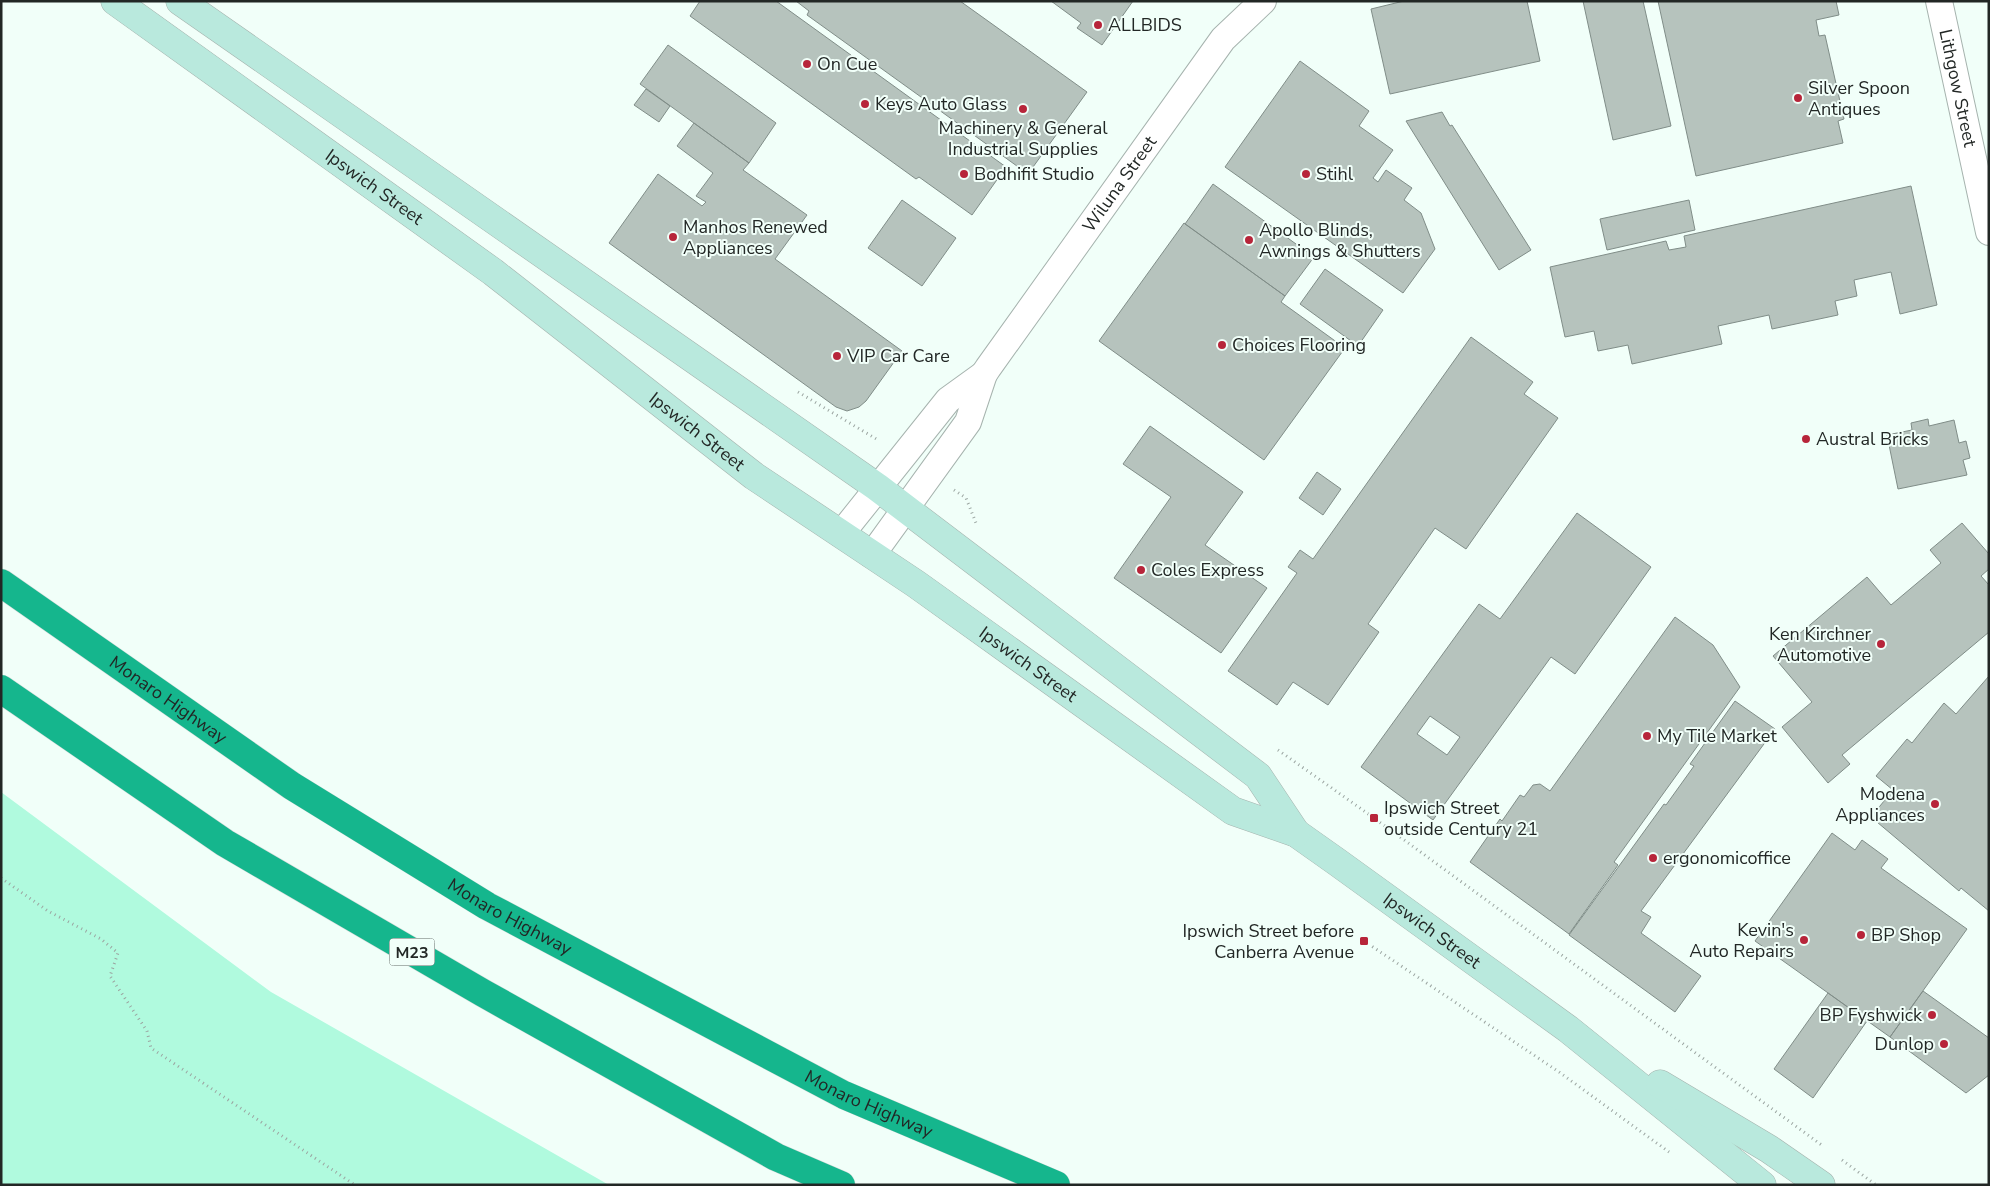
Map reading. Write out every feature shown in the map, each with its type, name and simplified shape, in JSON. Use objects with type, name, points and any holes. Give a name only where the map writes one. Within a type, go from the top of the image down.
[{"type":"highway","name":"Monaro Highway","points":[[1,584],[292,786],[487,906],[844,1095],[1056,1185]]},
{"type":"highway","name":"M23","points":[[1,689],[225,843],[483,993],[768,1152],[841,1185]]},
{"type":"main road","name":"Ipswich Street","points":[[115,1],[464,251],[754,476],[916,584],[1233,811],[1296,833],[1568,1029],[1762,1185]]},
{"type":"main road","name":"Ipswich Street","points":[[180,1],[877,487],[1258,776],[1296,833]]},
{"type":"main road","points":[[464,251],[489,217]]},
{"type":"main road","name":"Ipswich Street","points":[[1568,1029],[1769,1149],[1821,1185]]},
{"type":"street","name":"Wiluna Street","points":[[872,555],[904,508],[968,422],[984,374],[1223,39],[1263,1]]},
{"type":"street","name":"Lithgow Street","points":[[1939,1],[1989,232]]},
{"type":"street","name":"Wiluna Street","points":[[841,534],[948,400],[984,374]]},
{"type":"path","points":[[966,498],[980,531]]},
{"type":"path","points":[[1274,748],[1374,818],[1827,1149]]},
{"type":"path","points":[[1,878],[48,911],[101,939],[118,953],[110,976],[148,1031],[151,1048],[355,1185]]},
{"type":"path","points":[[1364,940],[1559,1072],[1675,1157]]},
{"type":"path","points":[[1835,1155],[1876,1185]]},
{"type":"green space","points":[[1,792],[271,992],[609,1185],[1,1185]]},
{"type":"building","points":[[700,1],[776,1],[1006,167],[972,215],[919,177],[916,179],[690,16]]},
{"type":"building","points":[[796,1],[960,1],[1087,92],[1028,174],[807,15],[809,11]]},
{"type":"building","name":"ALLBIDS","points":[[1051,1],[1133,1],[1102,45],[1077,28],[1081,23]]},
{"type":"building","points":[[1404,1],[1527,1],[1540,61],[1390,94],[1371,9]]},
{"type":"building","points":[[1583,1],[1643,1],[1671,126],[1613,140]]},
{"type":"building","points":[[1658,1],[1836,1],[1839,15],[1816,20],[1819,36],[1825,35],[1844,119],[1838,121],[1843,143],[1696,176]]},
{"type":"building","points":[[668,45],[776,123],[749,163],[640,84]]},
{"type":"building","name":"Stihl","points":[[1300,61],[1369,111],[1359,126],[1393,150],[1373,178],[1378,182],[1386,170],[1412,188],[1404,200],[1421,213],[1435,249],[1403,293],[1225,167]]},
{"type":"building","points":[[646,89],[670,106],[659,122],[634,105]]},
{"type":"building","points":[[1442,112],[1531,250],[1499,270],[1406,121]]},
{"type":"building","points":[[694,123],[749,163],[743,170],[807,215],[775,259],[902,351],[866,401],[859,407],[847,411],[836,407],[609,243],[658,174],[702,206],[706,202],[696,196],[713,173],[677,146]]},
{"type":"building","name":"Apollo Blinds, Awnings & Shutters","points":[[1213,184],[1314,257],[1285,296],[1185,224]]},
{"type":"building","points":[[1911,186],[1937,305],[1900,314],[1891,272],[1854,280],[1857,296],[1835,301],[1838,315],[1772,329],[1769,315],[1718,326],[1722,344],[1632,364],[1628,345],[1598,351],[1594,331],[1565,337],[1550,267],[1666,241],[1669,250],[1686,247],[1684,236]]},
{"type":"building","points":[[902,200],[956,238],[922,286],[868,248]]},
{"type":"building","points":[[1689,200],[1695,230],[1607,250],[1600,219]]},
{"type":"building","name":"Choices Flooring","points":[[1184,223],[1285,296],[1281,302],[1345,348],[1264,460],[1099,341]]},
{"type":"building","points":[[1325,269],[1383,310],[1358,346],[1300,304]]},
{"type":"building","points":[[1471,337],[1533,382],[1524,394],[1558,418],[1466,549],[1435,528],[1368,624],[1379,632],[1328,705],[1293,682],[1277,705],[1228,671],[1297,573],[1288,567],[1300,550],[1313,559]]},
{"type":"building","points":[[1928,419],[1929,426],[1954,420],[1959,443],[1966,441],[1970,458],[1963,460],[1967,475],[1898,489],[1887,435],[1912,430],[1911,423]]},
{"type":"building","points":[[1150,426],[1243,492],[1205,545],[1267,588],[1221,653],[1114,578],[1171,497],[1123,464]]},
{"type":"building","points":[[1317,472],[1341,489],[1323,515],[1299,498]]},
{"type":"building","points":[[1577,513],[1651,567],[1575,674],[1551,657],[1433,820],[1361,767],[1479,604],[1500,619]],"holes":[[[1430,716],[1460,737],[1447,755],[1417,734]]]},
{"type":"building","name":"Ken Kirchner Automotive","points":[[1962,523],[1989,554],[1989,569],[1981,576],[1989,585],[1989,632],[1842,755],[1850,764],[1828,783],[1782,727],[1812,702],[1773,656],[1867,577],[1891,605],[1941,563],[1930,550]]},
{"type":"building","name":"My Tile Market","points":[[1675,617],[1713,645],[1740,687],[1614,862],[1618,865],[1569,934],[1470,862],[1500,819],[1502,821],[1520,795],[1524,797],[1533,785],[1540,784],[1550,791]]},
{"type":"building","name":"Modena Appliances","points":[[1989,676],[1989,911],[1961,888],[1959,891],[1871,817],[1893,790],[1876,776],[1907,739],[1912,743],[1944,703],[1956,714]]},
{"type":"building","name":"ergonomicoffice","points":[[1735,701],[1775,729],[1641,911],[1651,917],[1641,933],[1701,976],[1675,1012],[1569,935],[1664,804],[1666,805],[1694,766],[1690,764]]},
{"type":"building","name":"BP Shop","points":[[1832,833],[1855,850],[1862,840],[1888,859],[1881,868],[1967,929],[1890,1037],[1755,941]]},
{"type":"building","points":[[1923,991],[1989,1038],[1989,1075],[1966,1093],[1890,1037]]},
{"type":"building","points":[[1828,993],[1867,1021],[1813,1098],[1774,1069]]},
{"type":"place","name":"ALLBIDS","points":[[1098,25]]},
{"type":"place","name":"On Cue","points":[[807,64]]},
{"type":"place","name":"Silver Spoon Antiques","points":[[1798,98]]},
{"type":"place","name":"Keys Auto Glass","points":[[865,104]]},
{"type":"place","name":"Machinery & General Industrial Supplies","points":[[1023,109]]},
{"type":"place","name":"Bodhifit Studio","points":[[964,174]]},
{"type":"place","name":"Stihl","points":[[1306,174]]},
{"type":"place","name":"Manhos Renewed Appliances","points":[[673,237]]},
{"type":"place","name":"Apollo Blinds, Awnings & Shutters","points":[[1249,240]]},
{"type":"place","name":"Choices Flooring","points":[[1222,345]]},
{"type":"place","name":"VIP Car Care","points":[[837,356]]},
{"type":"place","name":"Austral Bricks","points":[[1806,439]]},
{"type":"place","name":"Coles Express","points":[[1141,570]]},
{"type":"place","name":"Ken Kirchner Automotive","points":[[1881,644]]},
{"type":"place","name":"My Tile Market","points":[[1647,736]]},
{"type":"place","name":"Modena Appliances","points":[[1935,804]]},
{"type":"place","name":"Ipswich Street outside Century 21","points":[[1374,818]]},
{"type":"place","name":"ergonomicoffice","points":[[1653,858]]},
{"type":"place","name":"BP Shop","points":[[1861,935]]},
{"type":"place","name":"Kevin's Auto Repairs","points":[[1804,940]]},
{"type":"place","name":"Ipswich Street before Canberra Avenue","points":[[1364,941]]},
{"type":"place","name":"BP Fyshwick","points":[[1932,1015]]},
{"type":"place","name":"Dunlop","points":[[1944,1044]]}]
